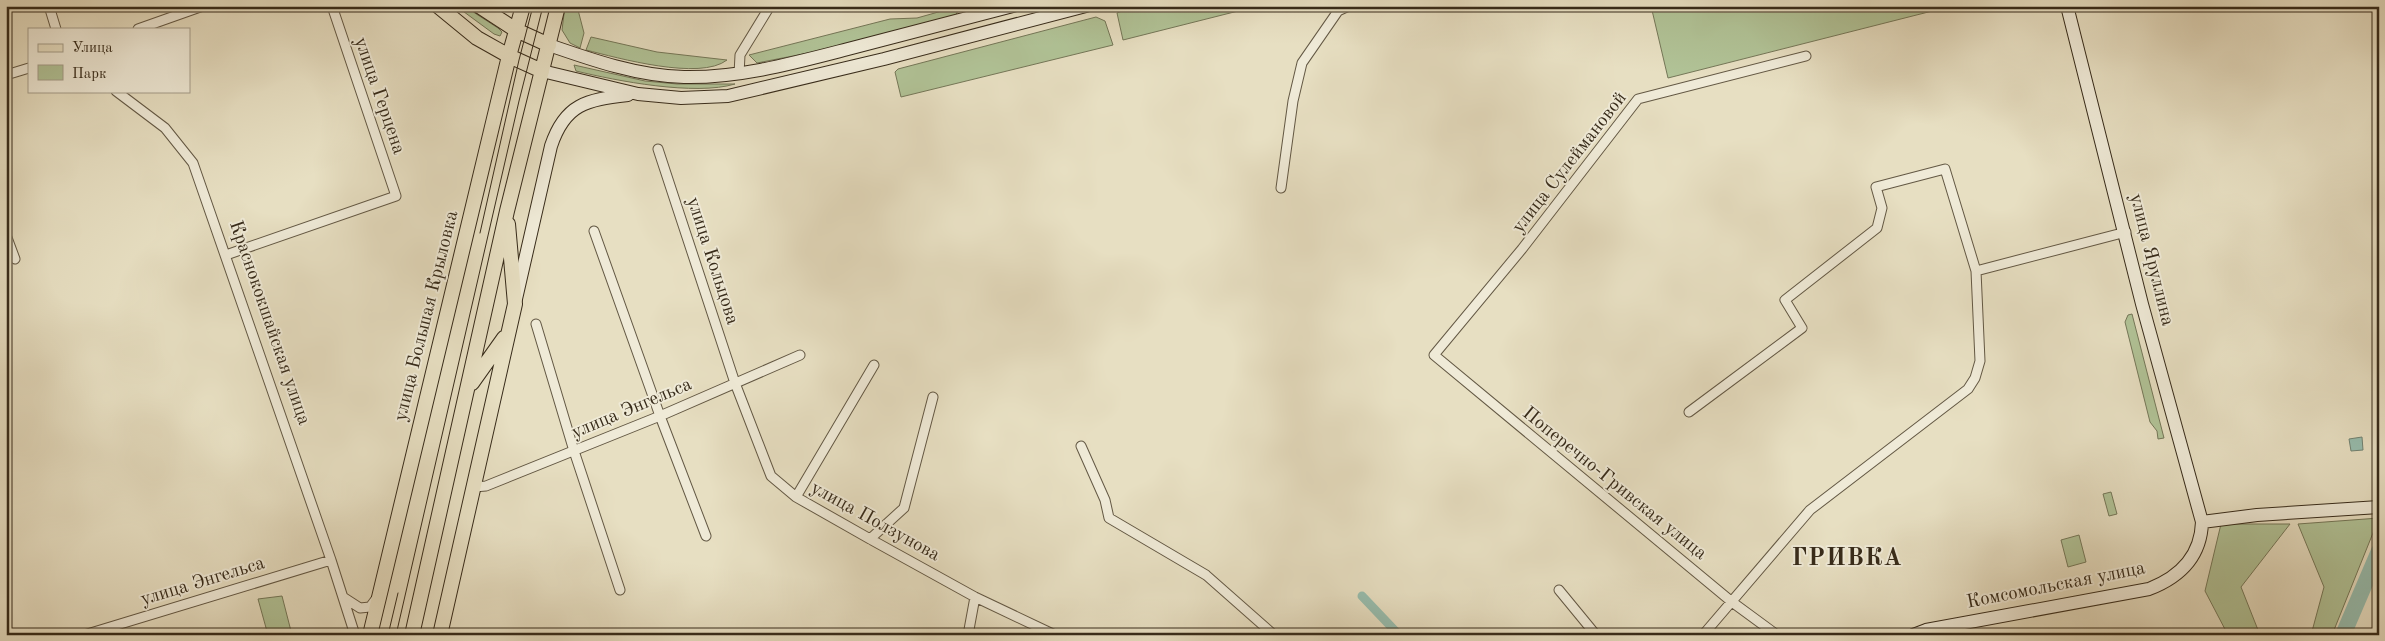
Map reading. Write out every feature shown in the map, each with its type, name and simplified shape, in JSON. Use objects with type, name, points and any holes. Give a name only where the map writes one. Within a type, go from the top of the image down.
[{"type":"main road","points":[[438,6],[477,38],[508,56],[542,71],[638,94],[681,98],[743,93],[1086,6]]},
{"type":"main road","points":[[479,6],[516,30],[548,45],[613,66],[684,77],[739,74],[787,65],[1013,6]]},
{"type":"main road","name":"улица Большая Крыловка","points":[[370,635],[508,56],[523,6]]},
{"type":"main road","points":[[412,635],[507,211],[558,6]]},
{"type":"main road","name":"улица Яруллина","points":[[2067,6],[2126,232],[2142,304],[2202,522]]},
{"type":"main road","points":[[440,635],[551,146],[557,127],[567,114],[590,101],[638,94]]},
{"type":"main road","points":[[507,211],[515,304]]},
{"type":"main road","points":[[467,390],[509,331]]},
{"type":"main road","points":[[2202,522],[2257,515],[2379,507]]},
{"type":"main road","name":"Комсомольская улица","points":[[1913,635],[1926,630],[2141,591],[2158,586],[2177,574],[2195,554],[2202,534],[2202,522]]},
{"type":"street","points":[[49,6],[56,28]]},
{"type":"street","points":[[141,28],[202,6]]},
{"type":"street","name":"улица Герцена","points":[[226,256],[396,196],[332,6]]},
{"type":"street","points":[[739,74],[740,55],[770,6]]},
{"type":"street","points":[[1281,188],[1293,101],[1302,63],[1338,12],[1349,6]]},
{"type":"street","name":"улица Сулеймановой","points":[[1434,355],[1522,249],[1638,99],[1806,56]]},
{"type":"street","points":[[6,75],[28,68]]},
{"type":"street","name":"Краснококшайская улица","points":[[117,92],[165,128],[193,163],[331,560],[355,635]]},
{"type":"street","name":"улица Кольцова","points":[[658,149],[735,383]]},
{"type":"street","points":[[1689,412],[1802,328],[1785,300],[1877,228],[1882,208],[1876,187],[1945,169],[1976,271],[1980,361],[1975,378],[1968,389],[1810,510],[1703,635]]},
{"type":"street","points":[[594,231],[660,416],[706,536]]},
{"type":"street","points":[[1976,271],[2126,232]]},
{"type":"street","points":[[6,235],[15,259]]},
{"type":"street","points":[[536,324],[574,451],[620,590]]},
{"type":"street","name":"улица Энгельса","points":[[474,487],[486,486],[574,451],[800,355]]},
{"type":"street","name":"Поперечно-Гривская улица","points":[[1434,355],[1732,602],[1777,635]]},
{"type":"street","points":[[796,497],[874,365]]},
{"type":"street","name":"улица Ползунова","points":[[735,383],[772,476],[796,497],[975,597],[1055,635]]},
{"type":"street","points":[[870,539],[904,508],[933,397]]},
{"type":"street","points":[[1081,446],[1105,500],[1109,518],[1206,575],[1274,635]]},
{"type":"street","name":"улица Энгельса","points":[[84,635],[331,560]]},
{"type":"street","points":[[343,597],[356,607],[370,607],[376,602],[383,578]]},
{"type":"street","points":[[1559,590],[1596,635]]},
{"type":"street","points":[[968,635],[975,597]]},
{"type":"green space","points":[[456,6],[464,6],[498,28],[502,32],[500,36],[494,34]]},
{"type":"green space","points":[[565,6],[577,6],[584,33],[580,48],[570,43],[562,30]]},
{"type":"green space","points":[[1134,6],[1249,6],[1250,8],[1123,40],[1117,13]]},
{"type":"green space","points":[[1651,6],[1952,6],[1668,78]]},
{"type":"green space","points":[[956,7],[958,11],[955,16],[813,52],[757,63],[749,55],[890,19],[917,18]]},
{"type":"green space","points":[[1096,17],[1105,21],[1113,45],[901,97],[895,72],[898,69]]},
{"type":"green space","points":[[591,37],[657,52],[727,60],[715,66],[698,68],[658,66],[586,50]]},
{"type":"green space","points":[[574,65],[645,81],[677,84],[735,84],[699,88],[656,86],[576,71]]},
{"type":"green space","points":[[2132,314],[2164,438],[2158,439],[2157,431],[2150,422],[2125,322],[2128,315]]},
{"type":"green space","points":[[2111,492],[2117,514],[2109,516],[2103,494]]},
{"type":"green space","points":[[2379,518],[2332,635],[2311,635],[2324,587],[2298,524]]},
{"type":"green space","points":[[2221,524],[2290,524],[2241,587],[2260,635],[2228,635],[2205,591]]},
{"type":"green space","points":[[2079,535],[2086,562],[2068,567],[2061,540]]},
{"type":"green space","points":[[282,596],[292,635],[268,635],[258,599]]},
{"type":"shaded area","points":[[2362,437],[2363,450],[2351,451],[2349,439]]},
{"type":"waterway","points":[[2343,635],[2379,551]]},
{"type":"waterway","points":[[1362,596],[1399,635]]},
{"type":"tram line","points":[[480,233],[533,6]]},
{"type":"tram line","points":[[396,635],[519,101],[543,6]]},
{"type":"tram line","points":[[388,635],[398,593]]},
{"type":"district","name":"ГРИВКА","points":[[1847,559]]}]
